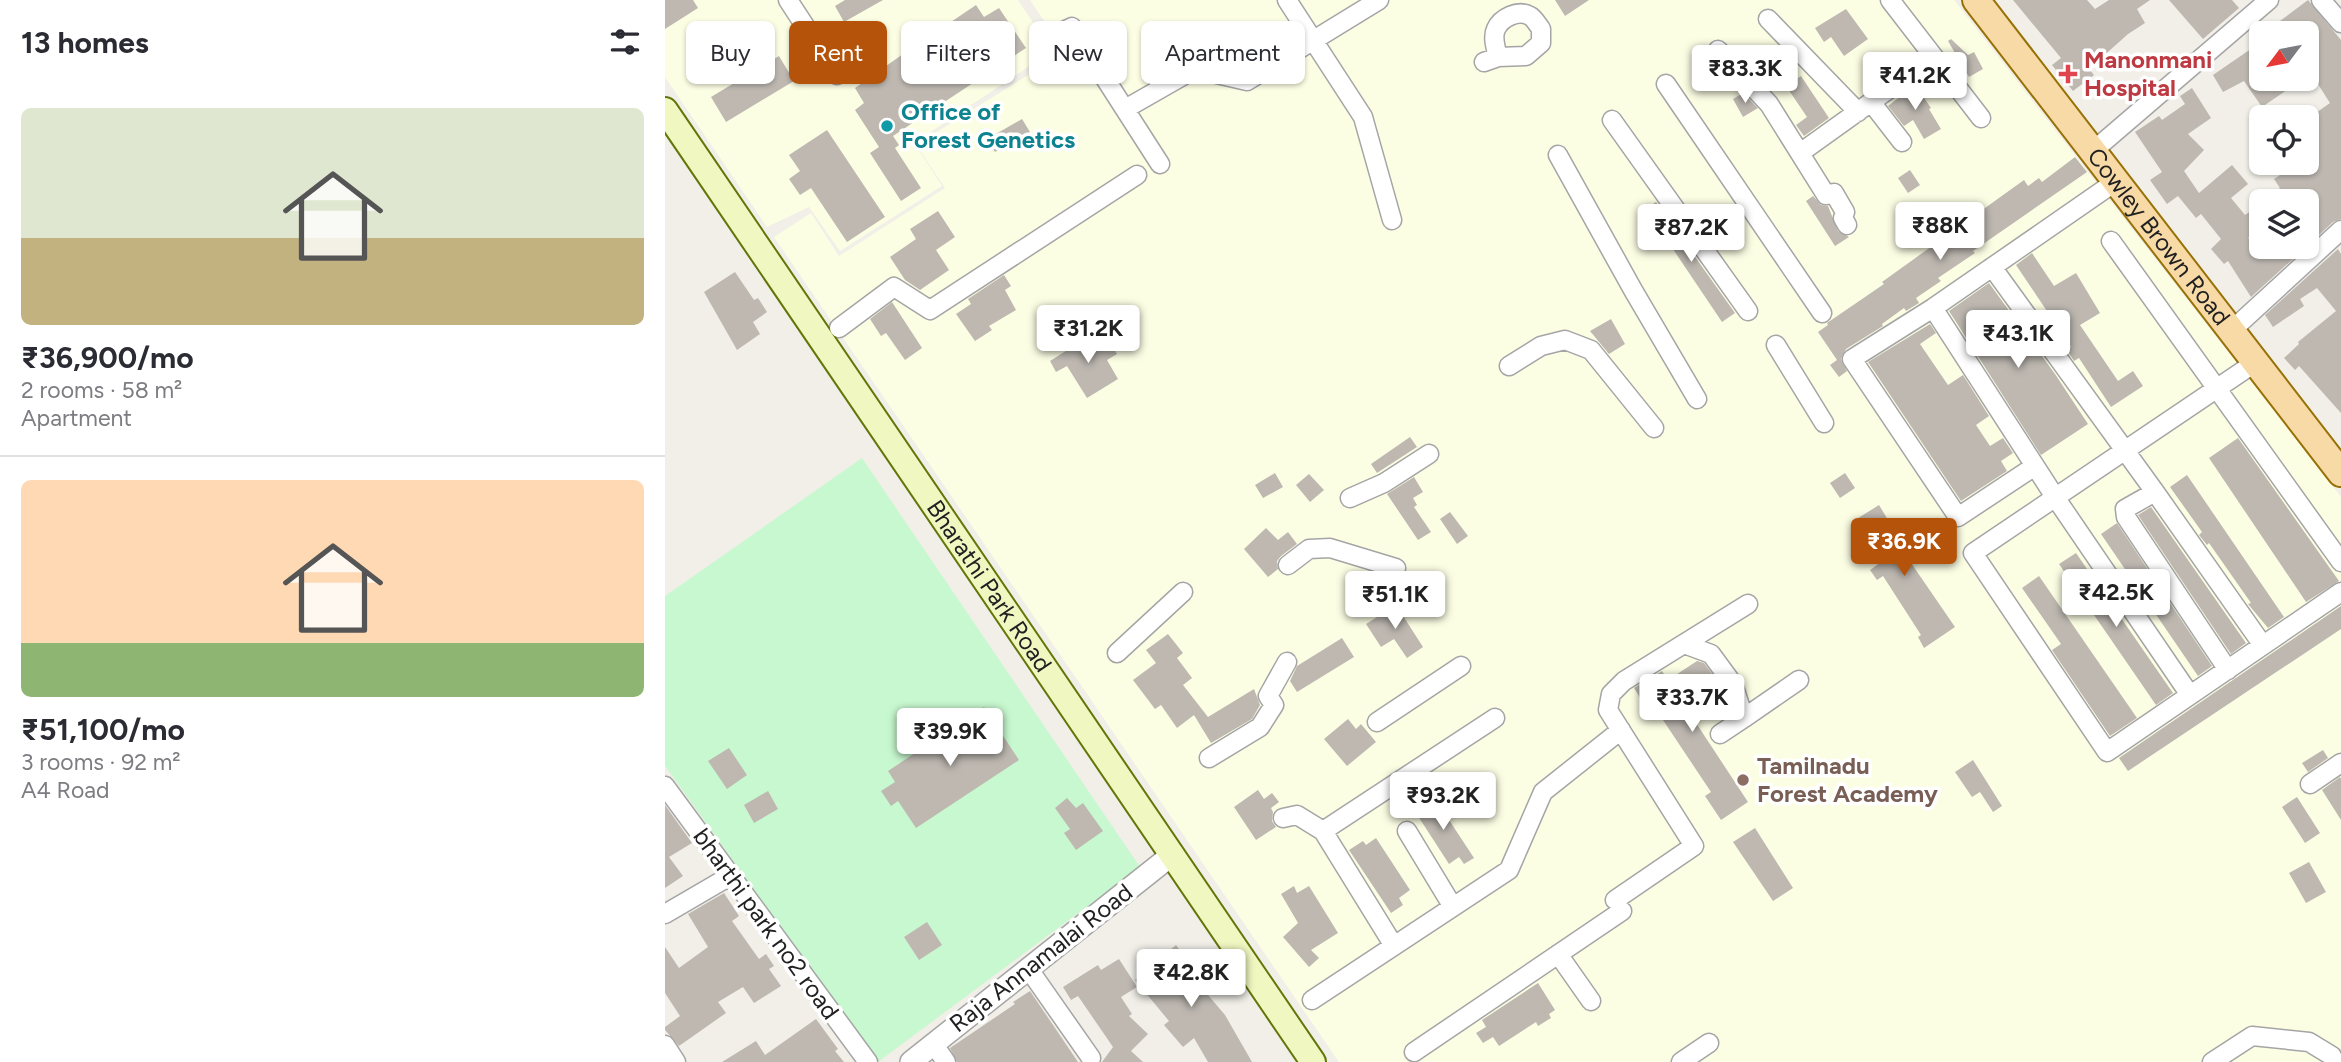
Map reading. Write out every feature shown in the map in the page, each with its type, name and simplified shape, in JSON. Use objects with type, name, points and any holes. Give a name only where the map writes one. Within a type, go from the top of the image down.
[{"type":"main road","name":"Cowley Brown Road","points":[[1976,0],[2231,331],[2337,459]]},
{"type":"main road","name":"Bharathi Park Road","points":[[667,117],[1313,1062]]},
{"type":"street","points":[[788,0],[802,21]]},
{"type":"street","points":[[1287,0],[1363,117],[1392,220]]},
{"type":"street","points":[[1125,108],[1195,69],[1247,81],[1379,0]]},
{"type":"street","points":[[1890,0],[1981,118]]},
{"type":"street","points":[[2093,151],[2269,0]]},
{"type":"street","points":[[2321,0],[2341,23]]},
{"type":"street","points":[[1768,19],[1902,142]]},
{"type":"street","points":[[1718,50],[1769,104],[1826,195],[1834,193],[1845,212],[1843,218],[1847,225]]},
{"type":"street","points":[[1800,153],[1934,57]]},
{"type":"street","points":[[1109,84],[1160,164]]},
{"type":"street","points":[[1666,85],[1822,313]]},
{"type":"street","points":[[1612,120],[1748,311]]},
{"type":"street","points":[[1558,155],[1697,399]]},
{"type":"street","points":[[839,328],[894,288],[930,310],[1137,175]]},
{"type":"street","points":[[2035,466],[1958,517],[1852,359],[1933,308],[2115,182]]},
{"type":"street","points":[[2231,331],[2341,230]]},
{"type":"street","points":[[2112,241],[2341,562]]},
{"type":"street","points":[[1992,267],[2262,644]]},
{"type":"street","points":[[1933,308],[2055,497],[2190,695]]},
{"type":"street","points":[[1509,366],[1541,346],[1565,340],[1591,350],[1654,428]]},
{"type":"street","points":[[1776,345],[1824,423]]},
{"type":"street","points":[[2256,362],[1973,553],[2107,752],[2341,592]]},
{"type":"street","points":[[1350,498],[1384,483],[1429,454]]},
{"type":"street","points":[[2155,492],[2125,509],[2126,517],[2228,670]]},
{"type":"street","points":[[1288,565],[1310,549],[1330,548],[1396,568]]},
{"type":"street","points":[[1117,653],[1183,592]]},
{"type":"street","points":[[1413,1052],[1558,954],[1694,846],[1608,710],[1611,694],[1623,681],[1748,604]]},
{"type":"street","points":[[1684,644],[1711,654],[1733,684],[1744,718]]},
{"type":"street","points":[[1209,758],[1260,727],[1274,705],[1268,696],[1287,662]]},
{"type":"street","points":[[1377,722],[1461,666]]},
{"type":"street","points":[[1720,734],[1799,680]]},
{"type":"street","points":[[1323,831],[1495,718]]},
{"type":"street","points":[[1312,1000],[1509,870],[1543,792],[1621,730]]},
{"type":"street","points":[[2310,784],[2341,762]]},
{"type":"street","name":"bharthi park no2 road","points":[[665,786],[868,1062]]},
{"type":"street","points":[[1283,818],[1297,815],[1323,831],[1394,946]]},
{"type":"street","points":[[1407,831],[1453,906]]},
{"type":"street","name":"Raja Annamalai Road","points":[[911,1062],[1173,854]]},
{"type":"street","points":[[665,914],[730,876]]},
{"type":"street","points":[[1558,954],[1591,1002]]},
{"type":"street","points":[[1028,968],[1091,1058]]},
{"type":"street","points":[[2212,1062],[2252,1036],[2309,1042],[2333,1056],[2334,1062]]},
{"type":"street","points":[[933,1043],[946,1062]]},
{"type":"street","points":[[1681,1062],[1709,1044]]},
{"type":"street","points":[[665,1045],[676,1062]]},
{"type":"shaded area","points":[[665,0],[1018,0],[1032,21],[1029,21],[1029,66],[1015,76],[1015,21],[901,21],[901,84],[1002,84],[914,143],[942,186],[840,251],[809,207],[767,227],[665,77]]},
{"type":"shaded area","name":"Tamilnadu Forest Academy","points":[[1030,0],[1954,0],[2341,497],[2341,1062],[1339,1062],[774,237],[811,213],[839,256],[945,188],[916,145],[1029,74],[1029,84],[1127,84],[1127,21],[1044,21]]},
{"type":"green space","points":[[862,458],[1140,867],[878,1062],[665,766],[665,596]]},
{"type":"building","points":[[665,0],[693,0],[698,8],[665,29]]},
{"type":"building","points":[[845,0],[883,0],[846,21],[835,6]]},
{"type":"building","points":[[1555,0],[1589,0],[1565,16]]},
{"type":"building","points":[[2013,0],[2087,0],[2095,9],[2109,0],[2150,0],[2137,9],[2145,23],[2128,34],[2089,69],[2094,75],[2073,91],[2052,65],[2061,58]]},
{"type":"building","points":[[2169,0],[2232,0],[2239,8],[2203,39]]},
{"type":"building","points":[[2308,0],[2341,40],[2341,219],[2333,222],[2319,235],[2319,189],[2279,189],[2274,179],[2280,175],[2319,175],[2319,111],[2330,103],[2319,86],[2319,21],[2280,21]]},
{"type":"building","points":[[976,5],[984,17],[999,8],[1008,21],[952,21]]},
{"type":"building","points":[[1846,9],[1868,39],[1844,56],[1831,37],[1824,42],[1815,28]]},
{"type":"building","points":[[1015,32],[1026,48],[1015,55]]},
{"type":"building","points":[[1951,39],[1968,55],[1974,52],[1983,69],[1969,77],[1948,41]]},
{"type":"building","points":[[2249,50],[2249,88],[2244,81],[2223,92],[2213,75]]},
{"type":"building","points":[[901,55],[901,84],[972,84],[893,136],[899,145],[895,148],[921,188],[901,201],[870,153],[879,147],[855,110],[864,103],[855,88],[861,84],[887,84],[887,65]]},
{"type":"building","points":[[779,56],[789,73],[789,84],[726,122],[711,97],[733,84],[775,84],[775,58]]},
{"type":"building","points":[[1801,76],[1829,118],[1804,136],[1796,125],[1807,117],[1786,86]]},
{"type":"building","points":[[1915,85],[1941,129],[1924,139],[1913,120],[1904,126],[1888,106]]},
{"type":"building","points":[[2192,88],[2211,118],[2188,134],[2204,150],[2184,171],[2199,193],[2232,165],[2248,184],[2231,198],[2245,215],[2249,212],[2249,259],[2293,259],[2251,297],[2228,261],[2224,264],[2211,249],[2221,239],[2201,214],[2196,218],[2178,196],[2167,204],[2150,180],[2162,172],[2135,132],[2159,116],[2162,120],[2185,104],[2180,96]]},
{"type":"building","points":[[2251,91],[2286,91],[2265,105],[2261,105]]},
{"type":"building","points":[[1743,93],[1758,108],[1743,117],[1733,99]]},
{"type":"building","points":[[1022,119],[1030,132],[995,152],[987,139]]},
{"type":"building","points":[[827,130],[885,217],[847,242],[811,188],[800,195],[789,179],[800,171],[789,155]]},
{"type":"building","points":[[2075,157],[2087,172],[1938,278],[1941,281],[1916,298],[1919,303],[1906,311],[1904,308],[1882,324],[1883,326],[1846,349],[1841,359],[1847,371],[1839,377],[1830,365],[1837,360],[1818,332],[1828,325],[1827,323],[2024,180],[2028,186],[2039,178],[2042,182]]},
{"type":"building","points":[[1910,170],[1920,185],[1908,193],[1898,178]]},
{"type":"building","points":[[1813,196],[1821,205],[1828,206],[1838,231],[1849,237],[1835,246],[1806,201]]},
{"type":"building","points":[[1656,202],[1735,313],[1722,322],[1646,209]]},
{"type":"building","points":[[938,211],[955,237],[936,250],[949,270],[920,290],[905,280],[890,257],[916,239],[910,229]]},
{"type":"building","points":[[2338,249],[2341,254],[2341,413],[2299,366],[2295,370],[2284,358],[2298,342],[2336,311],[2317,288],[2300,299],[2304,306],[2273,327],[2265,315]]},
{"type":"building","points":[[2032,253],[2054,286],[2076,273],[2100,313],[2080,325],[2118,381],[2133,371],[2143,386],[2111,407],[2079,358],[2074,361],[2067,350],[2071,347],[2016,265]]},
{"type":"building","points":[[735,272],[754,300],[758,298],[767,312],[753,322],[760,334],[737,350],[704,292]]},
{"type":"building","points":[[1004,275],[1011,286],[1005,290],[1016,310],[989,326],[992,330],[975,341],[956,314],[971,304],[968,299]]},
{"type":"building","points":[[1989,283],[2088,424],[2041,455],[1949,311]]},
{"type":"building","points":[[892,302],[922,348],[905,360],[886,333],[881,336],[870,319]]},
{"type":"building","points":[[1611,319],[1625,344],[1609,354],[1590,331]]},
{"type":"building","points":[[1930,324],[1936,333],[1920,344],[1948,385],[1963,375],[1989,416],[1976,425],[1990,446],[2003,438],[2013,453],[2001,461],[2007,471],[1961,501],[1868,362]]},
{"type":"building","points":[[1091,335],[1100,350],[1110,343],[1117,354],[1107,360],[1118,379],[1087,398],[1067,366],[1056,372],[1050,361]]},
{"type":"building","points":[[1410,437],[1417,447],[1377,473],[1371,464]]},
{"type":"building","points":[[2238,438],[2339,581],[2306,602],[2209,458]]},
{"type":"building","points":[[1275,473],[1283,487],[1263,498],[1255,485]]},
{"type":"building","points":[[1845,473],[1855,488],[1840,498],[1830,483]]},
{"type":"building","points":[[1309,474],[1324,490],[1310,502],[1296,485]]},
{"type":"building","points":[[2187,475],[2284,617],[2268,628],[2248,604],[2251,603],[2209,543],[2207,545],[2199,535],[2202,532],[2170,487]]},
{"type":"building","points":[[1414,477],[1423,492],[1413,498],[1417,505],[1414,507],[1431,532],[1418,540],[1387,494]]},
{"type":"building","points":[[1879,505],[1911,558],[1909,560],[1955,627],[1924,648],[1918,637],[1921,635],[1883,576],[1877,580],[1870,570],[1881,562],[1855,520]]},
{"type":"building","points":[[2151,507],[2246,643],[2231,654],[2138,515]]},
{"type":"building","points":[[1450,512],[1468,536],[1457,544],[1440,519]]},
{"type":"building","points":[[2117,523],[2212,666],[2198,676],[2101,534]]},
{"type":"building","points":[[1266,528],[1278,540],[1288,532],[1297,544],[1281,556],[1277,561],[1278,569],[1268,577],[1244,549]]},
{"type":"building","points":[[2076,553],[2173,693],[2156,705],[2059,564]]},
{"type":"building","points":[[2039,576],[2137,718],[2110,736],[2052,650],[2061,644],[2022,588]]},
{"type":"building","points":[[1396,605],[1423,647],[1407,658],[1394,639],[1381,647],[1366,624]]},
{"type":"building","points":[[2341,606],[2341,629],[2128,771],[2119,758]]},
{"type":"building","points":[[1168,634],[1183,653],[1177,658],[1192,678],[1183,685],[1208,717],[1254,689],[1260,705],[1252,719],[1211,743],[1194,715],[1177,728],[1161,705],[1155,709],[1133,680],[1156,663],[1146,650]]},
{"type":"building","points":[[1342,638],[1354,657],[1297,692],[1290,681],[1297,666]]},
{"type":"building","name":"Tamilnadu Forest Academy","points":[[1697,661],[1704,663],[1713,675],[1679,697],[1748,802],[1721,820],[1705,796],[1711,792],[1655,708],[1649,712],[1634,688],[1662,671],[1668,680]]},
{"type":"building","points":[[984,707],[1019,760],[916,828],[898,801],[891,806],[881,791],[895,782],[888,771]]},
{"type":"building","points":[[1348,719],[1356,729],[1361,724],[1376,742],[1347,766],[1324,739]]},
{"type":"building","points":[[729,748],[747,775],[727,789],[708,761]]},
{"type":"building","points":[[2323,750],[2328,758],[2308,772],[2302,763]]},
{"type":"building","points":[[1973,760],[2002,806],[1993,812],[1980,792],[1972,797],[1955,772]]},
{"type":"building","points":[[2340,777],[2341,779],[2341,820],[2322,790]]},
{"type":"building","points":[[1258,790],[1264,799],[1272,793],[1279,802],[1271,808],[1272,821],[1276,827],[1256,840],[1234,807]]},
{"type":"building","points":[[768,791],[778,809],[754,823],[744,805]]},
{"type":"building","points":[[1432,794],[1474,858],[1464,864],[1459,857],[1449,864],[1416,813],[1427,806],[1423,800]]},
{"type":"building","points":[[2297,797],[2320,833],[2305,843],[2282,807]]},
{"type":"building","points":[[1067,798],[1076,808],[1083,803],[1103,831],[1076,850],[1064,833],[1070,829],[1055,808]]},
{"type":"building","points":[[665,805],[692,843],[669,857],[683,876],[665,888]]},
{"type":"building","points":[[1755,828],[1793,888],[1773,901],[1733,842]]},
{"type":"building","points":[[1376,838],[1410,890],[1399,898],[1403,905],[1391,913],[1349,850],[1363,841],[1366,845]]},
{"type":"building","points":[[2309,862],[2326,892],[2306,903],[2289,873]]},
{"type":"building","points":[[1294,886],[1297,893],[1309,886],[1338,933],[1311,950],[1319,958],[1309,967],[1283,937],[1298,923],[1281,894]]},
{"type":"building","points":[[724,893],[739,916],[732,921],[759,959],[766,954],[774,966],[769,969],[781,986],[754,1003],[743,987],[718,1002],[726,1013],[679,1046],[665,1030],[665,1027],[680,1016],[665,993],[665,947],[679,968],[708,947],[688,914]]},
{"type":"building","points":[[927,922],[942,945],[919,960],[904,937]]},
{"type":"building","points":[[1176,945],[1202,979],[1197,982],[1225,1015],[1252,1062],[1208,1062],[1194,1038],[1183,1047],[1164,1025],[1169,1021],[1135,980]]},
{"type":"building","points":[[1119,959],[1137,987],[1121,997],[1132,1014],[1129,1016],[1148,1034],[1131,1051],[1143,1062],[1102,1062],[1113,1047],[1078,996],[1071,1000],[1063,987],[1098,965],[1101,970]]},
{"type":"building","points":[[1538,983],[1555,1010],[1549,1014],[1551,1018],[1538,1026],[1536,1022],[1499,1046],[1493,1037],[1483,1043],[1476,1033],[1486,1027],[1482,1020]]},
{"type":"building","points":[[1030,991],[1078,1062],[957,1062],[950,1048]]},
{"type":"building","points":[[816,1019],[844,1062],[722,1062],[756,1041],[765,1055]]},
{"type":"place","name":"Manonmani Hospital","points":[[2068,74]]},
{"type":"place","name":"Office of Forest Genetics","points":[[887,126]]},
{"type":"place","name":"Tamilnadu Forest Academy","points":[[1743,780]]}]
